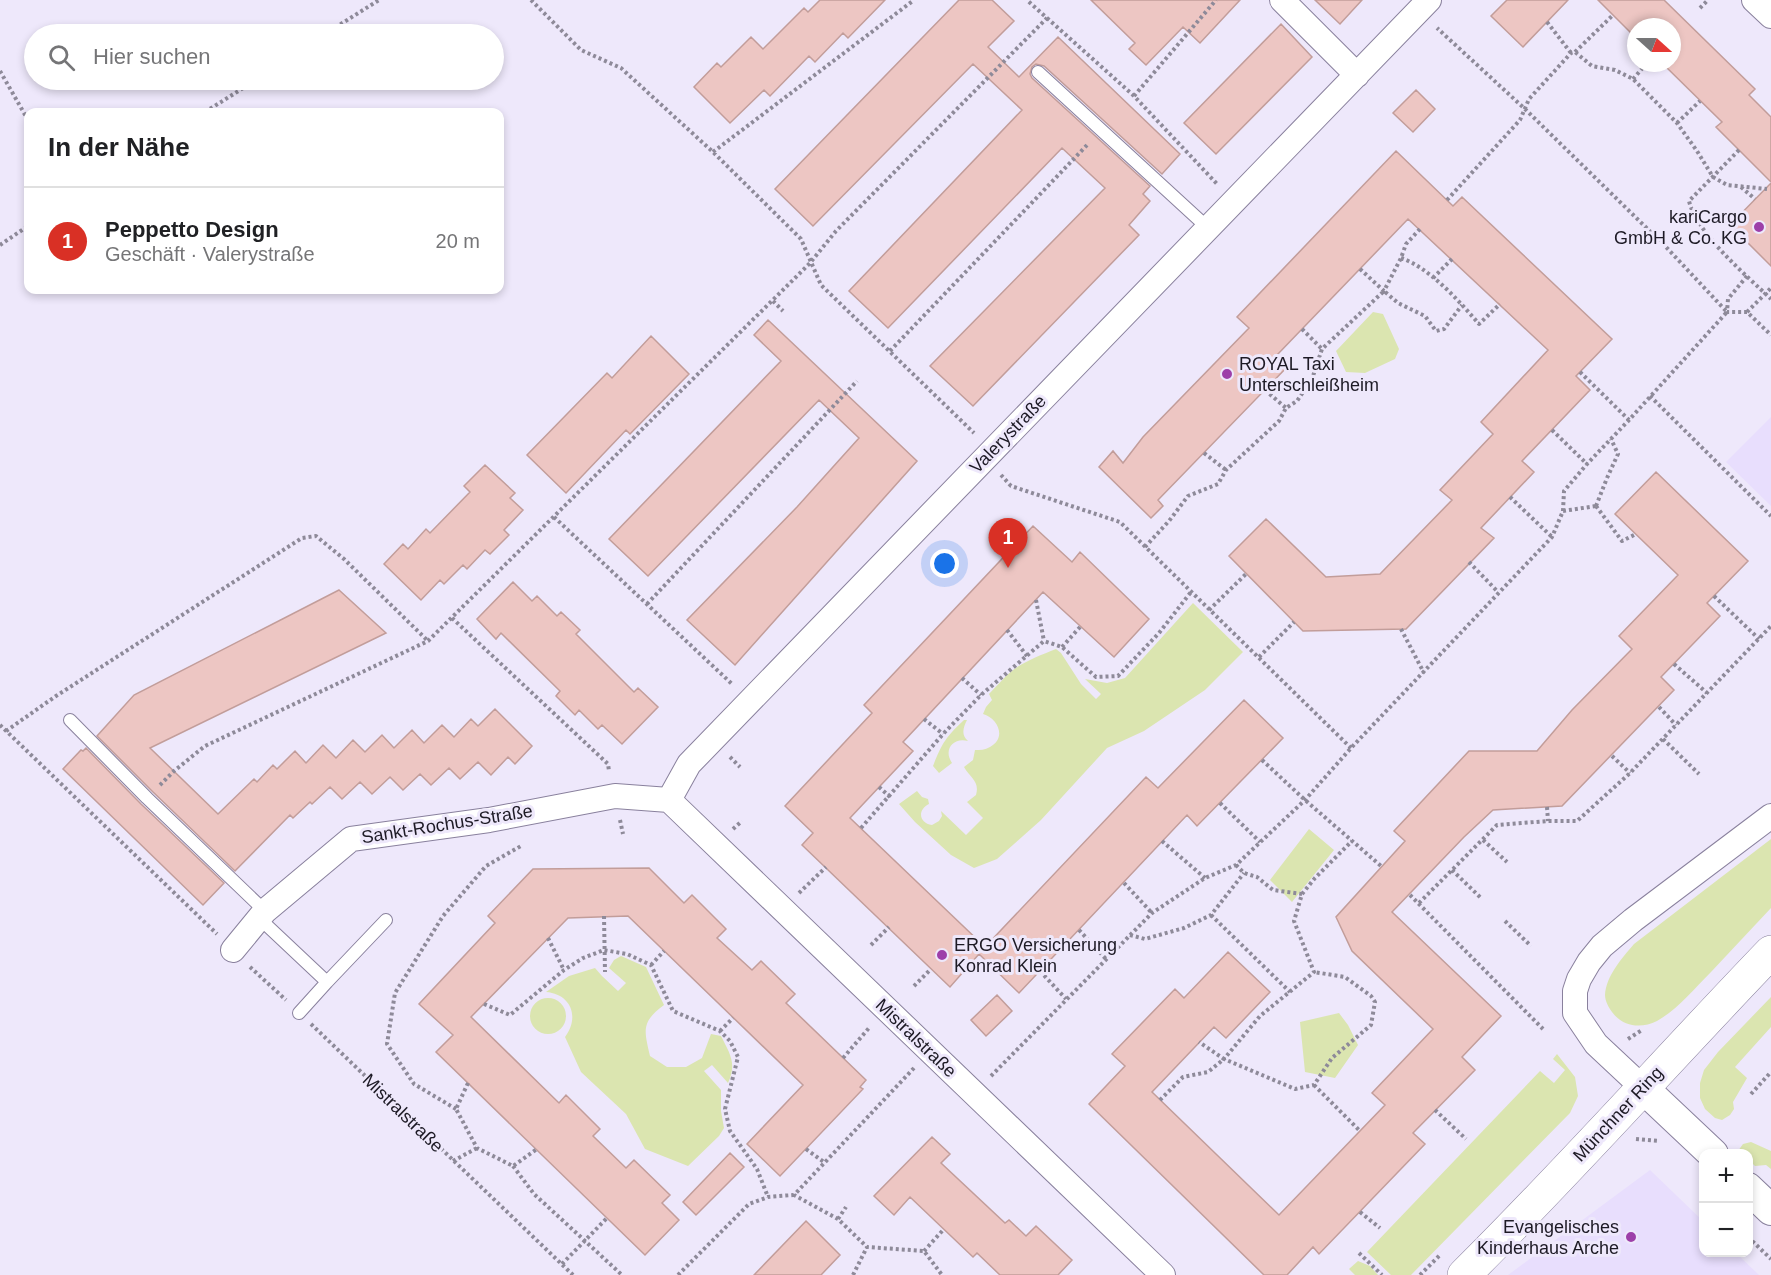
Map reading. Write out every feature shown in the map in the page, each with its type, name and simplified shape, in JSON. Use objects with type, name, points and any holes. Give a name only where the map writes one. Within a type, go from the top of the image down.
[{"type":"main road","name":"Münchner Ring","points":[[1464,1275],[1587,1149],[1771,952]]},
{"type":"street","points":[[1282,0],[1357,75]]},
{"type":"street","points":[[1754,0],[1771,16]]},
{"type":"street","name":"Valerystraße","points":[[669,800],[689,764],[1424,5]]},
{"type":"street","name":"Sankt-Rochus-Straße","points":[[233,950],[262,915],[351,839],[489,820],[615,796],[669,800]]},
{"type":"street","name":"Mistralstraße","points":[[669,800],[1163,1275]]},
{"type":"street","points":[[1708,1149],[1596,1044],[1575,1013],[1575,991],[1589,962],[1602,946],[1771,816]]},
{"type":"street","points":[[1753,1192],[1771,1210]]},
{"type":"lane","points":[[1038,72],[1208,228]]},
{"type":"lane","points":[[70,720],[327,981]]},
{"type":"lane","points":[[299,1013],[387,920]]},
{"type":"path","points":[[341,24],[379,0]]},
{"type":"path","points":[[531,0],[581,50],[621,68],[713,152],[801,239],[820,285],[984,443],[985,458],[1011,486],[1120,522],[1351,748]]},
{"type":"path","points":[[713,152],[914,0]]},
{"type":"path","points":[[1027,0],[1134,96],[1234,201]]},
{"type":"path","points":[[1134,96],[1216,0]]},
{"type":"path","points":[[1700,8],[1708,0]]},
{"type":"path","points":[[1424,5],[1525,109],[1666,247],[1726,312],[1747,312],[1771,288]]},
{"type":"path","points":[[1447,200],[1520,120],[1529,99],[1613,15]]},
{"type":"path","points":[[147,798],[174,771],[205,746],[428,641],[773,301],[810,263],[836,231],[1047,18]]},
{"type":"path","points":[[1547,22],[1573,53],[1592,66],[1615,70],[1633,79],[1677,123],[1713,177],[1727,185],[1767,189]]},
{"type":"path","points":[[0,71],[24,113]]},
{"type":"path","points":[[1633,79],[1639,72]]},
{"type":"path","points":[[211,108],[240,90]]},
{"type":"path","points":[[1677,123],[1700,101]]},
{"type":"path","points":[[890,351],[1101,131]]},
{"type":"path","points":[[1739,150],[1689,201],[1692,210],[1716,245],[1771,299]]},
{"type":"path","points":[[1740,187],[1755,199]]},
{"type":"path","points":[[0,245],[24,229]]},
{"type":"path","points":[[1145,547],[1188,496],[1218,484],[1226,470],[1279,421],[1286,408],[1297,401],[1312,379],[1322,349],[1384,291],[1406,244],[1420,229]]},
{"type":"path","points":[[1401,258],[1412,261],[1433,278],[1479,324],[1500,304]]},
{"type":"path","points":[[1433,278],[1452,259]]},
{"type":"path","points":[[1360,268],[1398,303],[1425,316],[1436,331],[1444,329],[1462,305]]},
{"type":"path","points":[[974,1094],[1152,913],[1205,878],[1236,865],[1305,800],[1351,748],[1552,537],[1563,511],[1564,491],[1726,312],[1728,299],[1747,276]]},
{"type":"path","points":[[773,301],[783,311]]},
{"type":"path","points":[[1747,312],[1771,335]]},
{"type":"path","points":[[1302,329],[1322,349]]},
{"type":"path","points":[[1580,372],[1629,420]]},
{"type":"path","points":[[647,604],[857,381]]},
{"type":"path","points":[[1265,390],[1286,408]]},
{"type":"path","points":[[1650,396],[1771,516]]},
{"type":"path","points":[[1552,430],[1587,464]]},
{"type":"path","points":[[1596,506],[1618,454],[1611,439]]},
{"type":"path","points":[[1204,453],[1226,470]]},
{"type":"path","points":[[1510,497],[1552,537]]},
{"type":"path","points":[[1563,511],[1596,506]]},
{"type":"path","points":[[1596,506],[1622,541],[1636,534]]},
{"type":"path","points":[[554,517],[732,684]]},
{"type":"path","points":[[6,731],[56,696],[302,538],[316,536],[344,559],[428,641]]},
{"type":"path","points":[[1468,562],[1498,592]]},
{"type":"path","points":[[1209,610],[1246,574]]},
{"type":"path","points":[[1044,641],[1062,647],[1096,677],[1118,676],[1159,633],[1191,592]]},
{"type":"path","points":[[1714,596],[1759,639]]},
{"type":"path","points":[[1036,600],[1044,641]]},
{"type":"path","points":[[452,618],[608,764]]},
{"type":"path","points":[[1259,657],[1294,622]]},
{"type":"path","points":[[1062,647],[1081,626]]},
{"type":"path","points":[[1419,903],[1497,825],[1577,821],[1663,740],[1771,626]]},
{"type":"path","points":[[1401,629],[1424,673]]},
{"type":"path","points":[[1007,630],[1027,657]]},
{"type":"path","points":[[861,828],[943,734],[981,695],[1044,641]]},
{"type":"path","points":[[1674,664],[1707,693]]},
{"type":"path","points":[[962,678],[981,695]]},
{"type":"path","points":[[1659,707],[1676,725]]},
{"type":"path","points":[[924,719],[943,734]]},
{"type":"path","name":"Mistralstraße","points":[[0,725],[573,1275]]},
{"type":"path","points":[[1663,740],[1699,774]]},
{"type":"path","points":[[1612,756],[1630,773]]},
{"type":"path","points":[[1262,760],[1381,866]]},
{"type":"path","points":[[879,787],[890,797]]},
{"type":"path","points":[[1220,803],[1260,842]]},
{"type":"path","points":[[1548,807],[1548,821]]},
{"type":"path","points":[[1483,840],[1507,862]]},
{"type":"path","points":[[1162,841],[1205,878]]},
{"type":"path","points":[[1314,972],[1294,921],[1302,894],[1352,841]]},
{"type":"path","points":[[521,846],[486,866],[443,916],[395,993],[387,1044],[414,1084],[456,1109],[477,1148],[513,1166],[534,1194],[622,1275]]},
{"type":"path","points":[[1236,865],[1244,873],[1257,877],[1273,890],[1302,894]]},
{"type":"path","points":[[783,910],[826,867]]},
{"type":"path","points":[[1452,870],[1481,898]]},
{"type":"path","points":[[1130,935],[1145,939],[1184,928],[1211,915],[1244,873]]},
{"type":"path","points":[[1124,883],[1152,913]]},
{"type":"path","points":[[1410,895],[1543,1029]]},
{"type":"path","points":[[1211,915],[1290,992]]},
{"type":"path","points":[[604,916],[606,972]]},
{"type":"path","points":[[1504,921],[1531,946]]},
{"type":"path","points":[[871,945],[888,927]]},
{"type":"path","points":[[1078,930],[1106,959]]},
{"type":"path","points":[[548,938],[564,970]]},
{"type":"path","points":[[483,1004],[510,1015],[564,970],[583,958],[604,950],[627,954],[651,965],[673,1011],[720,1031],[730,1041],[738,1057],[725,1109],[730,1131],[757,1169],[768,1197]]},
{"type":"path","points":[[651,965],[664,951]]},
{"type":"path","points":[[914,986],[931,969]]},
{"type":"path","points":[[1040,971],[1067,999]]},
{"type":"path","points":[[1160,1100],[1183,1077],[1208,1072],[1224,1059],[1260,1016],[1314,972],[1345,977],[1371,996],[1375,1002],[1371,1025],[1332,1058],[1314,1085],[1295,1089],[1224,1059],[1199,1042]]},
{"type":"path","points":[[720,1031],[733,1018]]},
{"type":"path","points":[[843,1058],[869,1028]]},
{"type":"path","points":[[794,1195],[930,1051]]},
{"type":"path","points":[[1751,1094],[1771,1072]]},
{"type":"path","points":[[456,1109],[468,1083]]},
{"type":"path","points":[[1314,1085],[1360,1131]]},
{"type":"path","points":[[1435,1110],[1466,1139]]},
{"type":"path","points":[[1635,1139],[1663,1142]]},
{"type":"path","points":[[453,1161],[477,1148]]},
{"type":"path","points":[[513,1166],[537,1149]]},
{"type":"path","points":[[806,1149],[824,1162]]},
{"type":"path","points":[[678,1275],[749,1204],[768,1197],[794,1195],[838,1219],[867,1247],[924,1251],[942,1275]]},
{"type":"path","points":[[838,1219],[846,1207]]},
{"type":"path","points":[[1360,1212],[1380,1228]]},
{"type":"path","points":[[562,1264],[607,1218]]},
{"type":"path","points":[[924,1251],[944,1229]]},
{"type":"path","points":[[1753,1241],[1771,1259]]},
{"type":"path","points":[[853,1275],[867,1247]]},
{"type":"path","points":[[1359,1252],[1382,1275]]},
{"type":"shaded area","points":[[1771,417],[1771,506],[1726,462]]},
{"type":"shaded area","name":"Evangelisches Kinderhaus Arche","points":[[1650,1170],[1699,1217],[1699,1257],[1740,1257],[1759,1275],[1508,1275]]},
{"type":"green space","points":[[1373,312],[1383,314],[1399,349],[1395,359],[1365,373],[1346,372],[1336,351]]},
{"type":"green space","points":[[1193,603],[1243,652],[1205,690],[1144,731],[1107,748],[1041,820],[997,859],[974,868],[951,855],[899,804],[917,791],[922,797],[928,799],[929,804],[921,813],[924,822],[932,825],[939,821],[942,816],[941,811],[966,835],[983,818],[967,802],[976,795],[977,786],[964,767],[973,760],[975,750],[988,748],[995,743],[999,734],[993,720],[983,714],[992,700],[989,694],[1013,670],[1033,658],[1056,649],[1081,684],[1096,699],[1101,694],[1085,679],[1107,683],[1125,678]]},
{"type":"green space","points":[[964,720],[967,720],[964,734],[968,741],[958,741],[951,746],[949,758],[952,763],[939,773],[933,766],[939,752],[945,741]]},
{"type":"green space","points":[[1309,829],[1334,850],[1292,902],[1270,880]]},
{"type":"green space","points":[[1771,839],[1771,908],[1692,992],[1665,1016],[1651,1024],[1639,1026],[1627,1024],[1616,1017],[1606,1002],[1606,988],[1615,968],[1634,944]]},
{"type":"green space","points":[[621,956],[646,967],[664,1005],[651,1016],[646,1027],[650,1056],[667,1067],[686,1067],[702,1058],[711,1034],[721,1036],[731,1059],[732,1070],[728,1083],[712,1065],[704,1071],[721,1090],[724,1128],[719,1136],[688,1166],[645,1149],[626,1114],[581,1072],[565,1037],[572,1022],[570,1008],[562,997],[546,992],[569,976],[595,968],[618,991],[626,983],[609,968],[614,960]]},
{"type":"green space","points":[[1771,997],[1771,1027],[1735,1067],[1747,1078],[1733,1102],[1734,1109],[1722,1120],[1715,1118],[1705,1109],[1700,1098],[1700,1083],[1704,1070],[1718,1052]]},
{"type":"green space","points":[[548,998],[561,1003],[566,1016],[561,1029],[548,1034],[535,1029],[530,1016],[535,1003]]},
{"type":"green space","points":[[1339,1013],[1358,1045],[1335,1078],[1305,1072],[1300,1022]]},
{"type":"green space","points":[[1557,1054],[1575,1077],[1578,1096],[1570,1113],[1411,1275],[1391,1275],[1367,1252],[1540,1071],[1554,1083],[1565,1070],[1553,1059]]},
{"type":"green space","points":[[1751,1142],[1771,1151],[1771,1169],[1766,1165],[1755,1166],[1753,1149],[1739,1149],[1743,1144]]},
{"type":"green space","points":[[1358,1261],[1370,1266],[1378,1275],[1355,1275],[1349,1269]]},
{"type":"building","points":[[820,0],[885,0],[848,38],[843,33],[815,62],[809,56],[770,96],[764,90],[730,123],[694,87],[717,63],[721,67],[751,37],[763,49],[804,8],[808,12]]},
{"type":"building","points":[[959,0],[992,0],[1014,21],[988,47],[1019,77],[1058,37],[1180,154],[1162,174],[1044,66],[1036,64],[1032,67],[1030,74],[1032,78],[1150,186],[1143,194],[1150,201],[1129,225],[1139,235],[973,406],[930,366],[1105,188],[1062,148],[888,328],[849,291],[1022,110],[973,64],[813,226],[775,189]]},
{"type":"building","points":[[1091,0],[1240,0],[1200,43],[1183,27],[1146,65],[1129,49],[1135,43]]},
{"type":"building","points":[[1315,0],[1362,0],[1340,24]]},
{"type":"building","points":[[1507,0],[1568,0],[1523,47],[1491,16]]},
{"type":"building","points":[[1598,0],[1664,0],[1755,89],[1749,95],[1771,117],[1771,182],[1716,127],[1722,122],[1671,72],[1681,72],[1681,18],[1627,18],[1627,29]]},
{"type":"building","points":[[1281,24],[1312,57],[1216,154],[1184,123]]},
{"type":"building","points":[[1416,90],[1435,109],[1413,132],[1393,113]]},
{"type":"building","points":[[1396,151],[1453,206],[1462,197],[1612,339],[1576,376],[1590,390],[1522,461],[1534,472],[1481,528],[1494,538],[1406,629],[1303,631],[1229,556],[1266,519],[1326,577],[1380,574],[1452,500],[1440,490],[1493,434],[1481,422],[1548,350],[1408,219],[1277,355],[1288,366],[1158,500],[1163,506],[1151,518],[1099,467],[1113,451],[1123,463],[1143,437],[1249,328],[1237,317]]},
{"type":"building","points":[[1771,183],[1771,266],[1730,225]]},
{"type":"building","points":[[768,320],[917,461],[735,665],[687,620],[797,507],[859,438],[819,400],[648,576],[609,539],[781,361],[754,335]]},
{"type":"building","points":[[651,336],[689,374],[630,434],[626,430],[566,493],[527,455],[607,373],[612,378]]},
{"type":"building","points":[[485,465],[515,493],[510,498],[523,510],[504,530],[509,535],[490,554],[485,550],[467,569],[463,565],[444,584],[440,580],[421,600],[384,564],[403,544],[408,549],[426,529],[430,533],[470,492],[464,486]]},
{"type":"building","points":[[1656,472],[1748,561],[1707,603],[1720,616],[1661,677],[1674,690],[1562,806],[1493,810],[1392,912],[1501,1016],[1462,1057],[1475,1070],[1413,1133],[1425,1144],[1319,1254],[1313,1247],[1287,1275],[1264,1275],[1089,1104],[1125,1066],[1112,1054],[1175,989],[1184,998],[1228,952],[1270,992],[1226,1038],[1214,1027],[1152,1092],[1279,1215],[1385,1105],[1372,1093],[1433,1029],[1352,951],[1336,917],[1405,841],[1394,831],[1469,751],[1537,751],[1572,710],[1632,649],[1619,636],[1678,575],[1615,514]]},
{"type":"building","points":[[1033,526],[1072,562],[1080,552],[1149,619],[1114,657],[1043,592],[903,742],[913,751],[850,818],[985,947],[1146,777],[1158,788],[1244,700],[1283,738],[1197,826],[1187,815],[1019,993],[979,954],[950,987],[802,845],[813,833],[785,806],[872,713],[864,705]]},
{"type":"building","points":[[513,582],[532,601],[537,596],[557,616],[561,612],[580,630],[576,634],[634,692],[638,688],[658,707],[622,744],[602,725],[598,729],[579,710],[575,715],[556,696],[560,691],[501,633],[496,639],[477,619]]},
{"type":"building","points":[[339,590],[386,633],[150,748],[218,814],[254,779],[257,782],[273,765],[277,769],[295,751],[306,763],[323,745],[336,758],[353,740],[365,752],[382,735],[394,748],[412,730],[424,743],[442,725],[454,737],[471,719],[478,726],[495,709],[532,746],[515,764],[508,757],[491,775],[478,762],[460,779],[449,768],[431,785],[420,774],[403,790],[390,777],[372,794],[360,782],[342,799],[330,787],[293,818],[290,815],[235,871],[97,736],[134,695]]},
{"type":"building","points":[[86,748],[224,883],[203,905],[63,769],[81,750]]},
{"type":"building","points":[[649,868],[684,903],[692,895],[726,929],[717,938],[752,970],[761,961],[795,994],[786,1003],[866,1080],[860,1087],[863,1089],[780,1176],[747,1144],[803,1085],[628,916],[568,918],[471,1017],[559,1103],[566,1095],[600,1129],[593,1136],[626,1168],[634,1160],[670,1195],[662,1203],[679,1220],[645,1255],[436,1052],[453,1035],[419,1004],[495,923],[488,916],[533,869]]},
{"type":"building","points":[[997,995],[1012,1011],[986,1036],[971,1020]]},
{"type":"building","points":[[932,1137],[950,1154],[941,1163],[1005,1223],[1009,1220],[1026,1236],[1036,1226],[1072,1260],[1058,1275],[1000,1275],[977,1253],[973,1257],[910,1197],[894,1215],[874,1196]]},
{"type":"building","points":[[730,1153],[744,1167],[696,1215],[683,1202]]},
{"type":"building","points":[[806,1221],[840,1255],[821,1275],[754,1275]]},
{"type":"place","name":"kariCargo GmbH & Co. KG","points":[[1759,227]]},
{"type":"place","name":"ROYAL Taxi Unterschleißheim","points":[[1227,374]]},
{"type":"place","name":"Peppetto Design","points":[[1008,568]]},
{"type":"place","name":"ERGO Versicherung Konrad Klein","points":[[942,955]]},
{"type":"place","name":"Evangelisches Kinderhaus Arche","points":[[1631,1237]]}]
